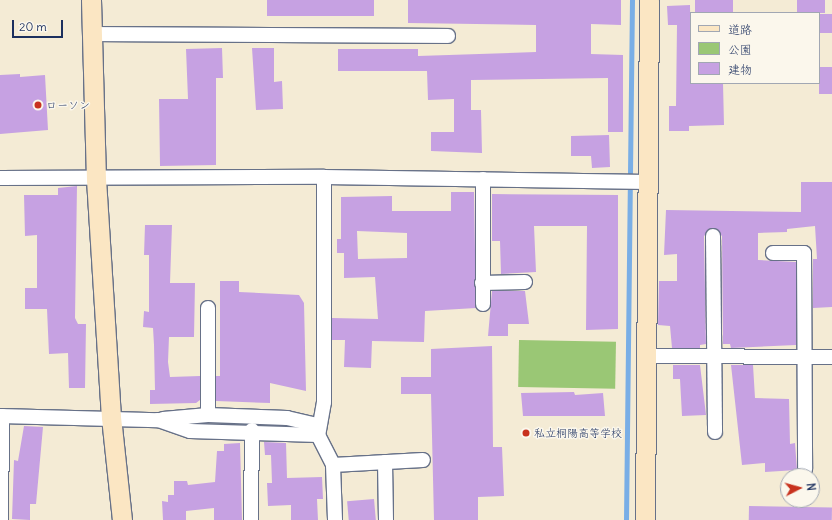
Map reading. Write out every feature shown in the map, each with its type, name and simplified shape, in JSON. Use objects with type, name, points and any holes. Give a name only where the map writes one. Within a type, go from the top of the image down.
[{"type":"street","points":[[91,0],[96,179],[111,417],[122,520]]},
{"type":"street","points":[[645,520],[648,0]]},
{"type":"street","points":[[93,34],[448,36]]},
{"type":"street","points":[[0,178],[96,179],[324,177],[648,182]]},
{"type":"street","points":[[324,177],[324,402],[318,430],[334,465],[335,520]]},
{"type":"street","points":[[483,304],[484,179]]},
{"type":"street","points":[[713,236],[715,432]]},
{"type":"street","points":[[773,253],[804,253],[807,357],[805,468]]},
{"type":"street","points":[[482,283],[525,282]]},
{"type":"street","points":[[208,308],[208,415]]},
{"type":"street","points":[[647,356],[832,357]]},
{"type":"street","points":[[1,520],[1,416],[111,417],[158,420],[208,415],[287,418],[318,430]]},
{"type":"street","points":[[158,420],[190,430],[318,430]]},
{"type":"street","points":[[251,520],[252,430]]},
{"type":"street","points":[[334,465],[423,460]]},
{"type":"street","points":[[385,462],[386,520]]},
{"type":"green space","points":[[519,340],[616,342],[615,389],[518,387]]},
{"type":"building","points":[[267,0],[374,0],[374,16],[267,16]]},
{"type":"building","points":[[408,0],[621,0],[621,25],[591,24],[591,54],[623,55],[623,132],[608,132],[608,78],[471,80],[471,110],[481,110],[482,153],[431,151],[431,132],[454,132],[454,99],[428,100],[427,71],[338,71],[338,49],[418,49],[418,56],[536,52],[536,25],[408,23]]},
{"type":"building","points":[[695,0],[733,0],[733,12],[695,12]]},
{"type":"building","points":[[797,0],[825,0],[825,13],[797,12]]},
{"type":"building","points":[[690,5],[690,84],[723,84],[724,125],[689,126],[689,131],[669,131],[669,106],[676,106],[677,25],[668,25],[667,6]]},
{"type":"building","points":[[820,14],[832,14],[832,33],[820,33]]},
{"type":"building","points":[[222,48],[223,78],[216,78],[216,165],[160,166],[159,99],[188,99],[186,49]]},
{"type":"building","points":[[252,48],[274,48],[274,82],[282,81],[283,109],[256,110]]},
{"type":"building","points":[[820,67],[832,67],[832,94],[819,94]]},
{"type":"building","points":[[20,74],[20,77],[45,75],[48,130],[0,134],[0,75]]},
{"type":"building","points":[[609,135],[610,167],[592,168],[591,156],[571,156],[571,136]]},
{"type":"building","points":[[801,182],[832,182],[832,307],[813,308],[813,259],[817,259],[815,226],[787,229],[787,232],[758,233],[758,260],[796,262],[796,345],[731,348],[730,344],[723,344],[722,236],[713,228],[704,236],[706,344],[700,345],[700,348],[672,348],[670,326],[658,325],[659,281],[677,281],[677,254],[664,255],[666,210],[801,212]]},
{"type":"building","points":[[77,186],[75,318],[78,324],[86,324],[85,388],[69,388],[68,353],[49,354],[47,309],[25,309],[25,288],[37,288],[37,235],[25,236],[24,195],[58,195],[58,188]]},
{"type":"building","points":[[451,192],[474,192],[476,308],[425,311],[424,342],[372,341],[371,368],[344,367],[345,340],[332,340],[332,318],[378,319],[375,277],[344,278],[344,253],[337,253],[337,239],[341,239],[341,197],[392,196],[392,211],[451,211]],"holes":[[[357,231],[407,233],[407,258],[358,259]]]},
{"type":"building","points":[[492,194],[618,195],[618,329],[586,330],[587,226],[534,226],[536,272],[501,274],[500,241],[492,241]]},
{"type":"building","points":[[145,225],[172,225],[170,283],[195,283],[194,337],[169,337],[168,362],[170,377],[200,376],[200,400],[196,403],[150,404],[150,390],[155,390],[154,345],[153,328],[143,327],[144,311],[149,312],[149,255],[144,255]]},
{"type":"building","points":[[220,281],[239,281],[239,292],[299,295],[304,303],[306,391],[270,383],[270,403],[216,401],[216,376],[220,376]]},
{"type":"building","points":[[492,291],[525,291],[529,324],[508,324],[508,336],[488,336]]},
{"type":"building","points":[[492,346],[493,447],[502,447],[504,496],[478,497],[478,520],[434,520],[431,394],[401,394],[401,377],[431,377],[431,349]]},
{"type":"building","points":[[673,365],[700,365],[706,415],[682,416],[680,379],[673,379]]},
{"type":"building","points":[[731,365],[753,365],[755,398],[789,399],[790,444],[795,443],[797,468],[780,468],[780,471],[765,472],[765,463],[742,465]]},
{"type":"building","points":[[574,392],[575,395],[603,393],[605,416],[523,416],[521,393]]},
{"type":"building","points":[[24,426],[43,427],[36,504],[30,504],[30,520],[12,519],[14,460],[18,461]]},
{"type":"building","points":[[264,442],[286,443],[287,478],[322,477],[323,499],[317,499],[318,520],[291,520],[291,505],[268,506],[267,483],[272,483],[271,455],[265,455]]},
{"type":"building","points":[[240,443],[242,520],[214,520],[214,508],[186,511],[186,520],[163,520],[162,501],[168,502],[168,495],[174,495],[174,481],[187,481],[188,485],[215,482],[217,451],[224,451],[224,444]]},
{"type":"building","points":[[374,499],[376,520],[349,520],[347,501]]},
{"type":"building","points":[[749,506],[780,507],[780,508],[832,507],[832,520],[749,520]]},
{"type":"waterway","points":[[626,520],[632,0]]},
{"type":"place","name":"ローソン","points":[[38,105]]},
{"type":"place","name":"私立桐陽高等学校","points":[[526,433]]}]
